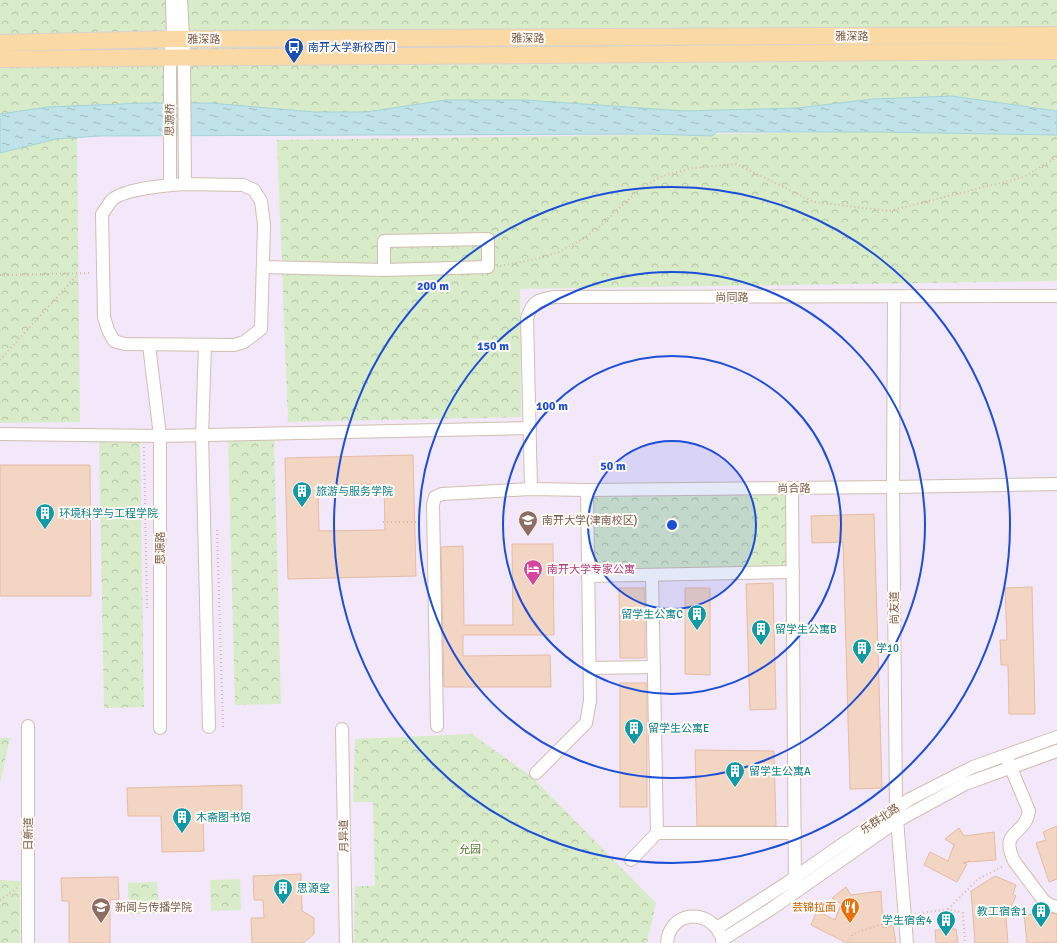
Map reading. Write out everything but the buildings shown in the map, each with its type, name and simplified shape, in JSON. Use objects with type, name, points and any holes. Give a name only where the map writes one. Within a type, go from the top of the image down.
[{"type":"main road","name":"雅深路","points":[[0,43],[178,40],[1057,35]]},
{"type":"main road","name":"雅深路","points":[[0,59],[1057,51]]},
{"type":"street","points":[[172,0],[178,40]]},
{"type":"street","points":[[177,57],[181,0]]},
{"type":"street","name":"思源桥","points":[[170,185],[170,97],[177,57]]},
{"type":"street","name":"思源桥","points":[[177,57],[184,97],[185,184]]},
{"type":"street","points":[[170,185],[243,185],[254,190],[261,201],[264,225],[261,328],[244,342],[234,345],[125,344],[114,341],[108,330],[104,316],[102,214],[112,200],[121,194],[170,185]]},
{"type":"street","points":[[263,267],[384,270],[488,267],[488,239],[384,241],[384,270]]},
{"type":"street","name":"尚同路","points":[[531,489],[527,318],[531,306],[542,299],[554,297],[1057,296]]},
{"type":"street","name":"尚友道","points":[[894,297],[896,807],[907,943]]},
{"type":"street","name":"思源路","points":[[149,344],[160,436],[160,728]]},
{"type":"street","points":[[205,345],[202,435],[209,727]]},
{"type":"street","points":[[0,434],[160,436],[530,428]]},
{"type":"street","name":"尚合路","points":[[433,522],[433,505],[435,498],[442,494],[531,489],[587,490],[1057,484]]},
{"type":"street","points":[[792,488],[795,892]]},
{"type":"street","points":[[536,773],[586,723],[590,701],[587,490]]},
{"type":"street","points":[[433,522],[437,726]]},
{"type":"street","points":[[588,576],[793,572]]},
{"type":"street","points":[[631,860],[657,833],[652,575]]},
{"type":"street","points":[[590,668],[654,667]]},
{"type":"street","name":"日新道","points":[[28,726],[28,943]]},
{"type":"street","name":"月异道","points":[[342,729],[346,943]]},
{"type":"street","name":"乐群北路","points":[[717,928],[795,878],[896,807],[973,767],[1057,737]]},
{"type":"street","name":"乐群北路","points":[[722,942],[772,909],[897,820],[965,784],[1057,751]]},
{"type":"street","points":[[1006,754],[1029,811],[1027,820],[1011,838],[1008,846],[1014,862],[1044,901],[1057,907]]},
{"type":"street","points":[[657,833],[795,833]]},
{"type":"street","points":[[667,943],[667,937],[670,930],[681,919],[689,916],[705,918],[712,922],[717,928],[722,942]]},
{"type":"path","points":[[488,267],[512,265],[559,252],[584,238],[599,227],[641,188],[663,176],[693,168],[736,164],[814,202],[889,211],[1024,177],[1057,157]]},
{"type":"path","points":[[0,275],[104,273]]},
{"type":"path","points":[[0,360],[78,274]]},
{"type":"path","points":[[144,436],[147,609]]},
{"type":"path","points":[[383,522],[433,522]]},
{"type":"path","points":[[217,529],[223,727]]},
{"type":"path","points":[[948,909],[978,879],[1014,862]]},
{"type":"path","points":[[0,900],[28,880]]},
{"type":"path","points":[[848,943],[853,934],[905,916],[948,909],[963,913],[965,943]]},
{"type":"shaded area","name":"南开大学(津南校区)","points":[[1057,118],[1057,943],[0,943],[0,131]]},
{"type":"green space","points":[[0,0],[1057,0],[1057,115],[0,122]]},
{"type":"green space","points":[[1057,129],[1057,281],[520,289],[521,417],[288,422],[277,140]]},
{"type":"green space","points":[[77,137],[80,422],[0,423],[0,139]]},
{"type":"green space","points":[[228,439],[274,439],[281,704],[235,705]]},
{"type":"green space","points":[[99,441],[140,441],[144,707],[104,708]]},
{"type":"green space","points":[[786,495],[787,568],[594,570],[593,497]]},
{"type":"green space","name":"允园","points":[[472,734],[532,777],[656,903],[647,943],[354,943],[355,886],[375,886],[373,802],[353,802],[355,739]]},
{"type":"green space","points":[[0,738],[10,738],[0,783]]},
{"type":"green space","points":[[240,879],[241,910],[211,911],[210,880]]},
{"type":"green space","points":[[0,880],[20,881],[20,943],[0,943]]},
{"type":"green space","points":[[157,882],[159,913],[129,914],[128,883]]},
{"type":"water","points":[[952,96],[1057,111],[1057,135],[878,132],[717,132],[712,136],[650,134],[99,136],[56,139],[0,153],[0,114],[48,107],[144,103],[210,103],[314,112],[366,112],[446,100],[525,100],[685,111],[797,108],[873,99]]},
{"type":"place","name":"南开大学新校西门","points":[[294,64]]},
{"type":"place","name":"旅游与服务学院","points":[[302,508]]},
{"type":"place","name":"环境科学与工程学院","points":[[45,530]]},
{"type":"place","name":"南开大学(津南校区)","points":[[528,537]]},
{"type":"place","name":"南开大学专家公寓","points":[[533,586]]},
{"type":"place","name":"留学生公寓C","points":[[697,631]]},
{"type":"place","name":"留学生公寓B","points":[[761,646]]},
{"type":"place","name":"学10","points":[[862,665]]},
{"type":"place","name":"留学生公寓E","points":[[634,745]]},
{"type":"place","name":"留学生公寓A","points":[[735,788]]},
{"type":"place","name":"木斋图书馆","points":[[182,834]]},
{"type":"place","name":"思源堂","points":[[283,905]]},
{"type":"place","name":"新闻与传播学院","points":[[101,924]]},
{"type":"place","name":"芸锦拉面","points":[[850,924]]},
{"type":"place","name":"教工宿舍1","points":[[1041,928]]},
{"type":"place","name":"学生宿舍4","points":[[946,937]]}]
